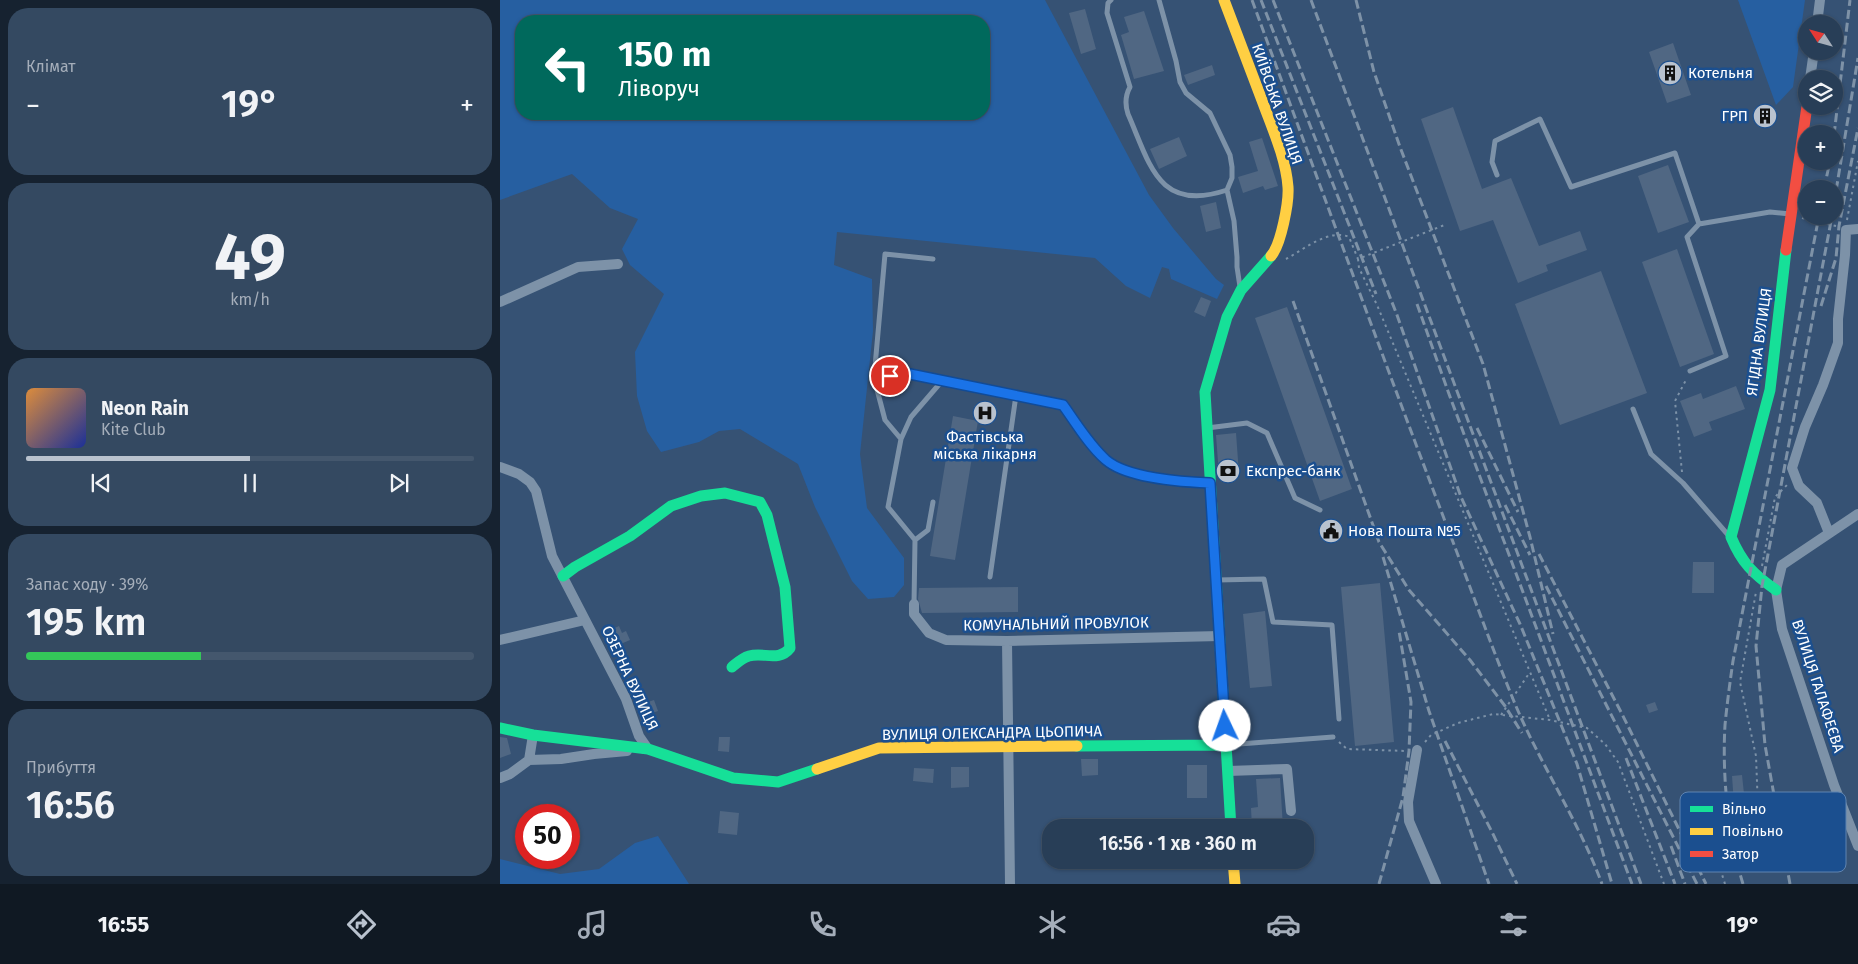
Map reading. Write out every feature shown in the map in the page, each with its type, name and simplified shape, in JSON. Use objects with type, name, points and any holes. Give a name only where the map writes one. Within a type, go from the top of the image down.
[{"type":"street","name":"КИЇВСЬКА ВУЛИЦЯ","points":[[1224,0],[1282,158],[1288,188],[1277,250],[1241,290],[1227,317],[1204,392],[1231,819]]},
{"type":"street","points":[[1818,15],[1820,0]]},
{"type":"street","name":"ЯГІДНА ВУЛИЦЯ","points":[[1731,537],[1770,390],[1790,214],[1806,115]]},
{"type":"street","points":[[1829,533],[1817,503],[1799,486],[1792,468],[1805,427],[1838,343],[1838,319],[1846,230],[1858,229]]},
{"type":"street","points":[[500,302],[578,267],[618,264]]},
{"type":"street","name":"ОЗЕРНА ВУЛИЦЯ","points":[[500,466],[530,482],[536,491],[552,556],[626,698],[639,736],[648,749]]},
{"type":"street","points":[[563,576],[575,567],[630,536],[671,506],[701,496],[725,493],[760,502],[767,515],[785,588],[790,648],[787,653],[781,656],[748,656],[732,667]]},
{"type":"street","points":[[1731,537],[1738,557],[1750,572],[1776,590],[1782,566],[1858,514]]},
{"type":"street","name":"ВУЛИЦЯ ГАЛАФЕЄВА","points":[[1776,590],[1782,629],[1837,792]]},
{"type":"street","name":"КОМУНАЛЬНИЙ ПРОВУЛОК","points":[[914,604],[914,614],[929,633],[946,640],[1007,641],[1220,636]]},
{"type":"street","name":"ОЗЕРНА ВУЛИЦЯ","points":[[500,640],[509,636],[585,620]]},
{"type":"street","points":[[1007,641],[1010,884]]},
{"type":"street","name":"ВУЛИЦЯ ОЛЕКСАНДРА ЦЬОПИЧА","points":[[500,728],[533,735],[648,749],[733,778],[778,782],[879,748],[1226,745]]},
{"type":"street","points":[[529,760],[533,735]]},
{"type":"street","points":[[500,778],[510,774],[529,760],[561,759],[648,749]]},
{"type":"street","points":[[1417,750],[1408,802],[1409,821],[1436,884]]},
{"type":"street","points":[[1228,771],[1287,769],[1291,811]]},
{"type":"street","name":"ВУЛИЦЯ ГАЛАФЕЄВА","points":[[1846,816],[1858,846]]},
{"type":"street","points":[[1234,869],[1235,884]]},
{"type":"lane","points":[[1111,0],[1108,3],[1107,13],[1130,87],[1126,99],[1128,114],[1156,176],[1170,190],[1189,196],[1213,195],[1227,190]]},
{"type":"lane","points":[[1159,0],[1180,82],[1186,93],[1210,113],[1230,154],[1232,178],[1227,190],[1234,221],[1237,267],[1241,290]]},
{"type":"lane","points":[[1497,175],[1492,162],[1496,141],[1540,119],[1572,187],[1675,153],[1699,224]]},
{"type":"lane","points":[[1690,371],[1726,356],[1687,237],[1699,224],[1770,212],[1790,214]]},
{"type":"lane","points":[[901,439],[885,420],[874,378],[885,254],[933,259]]},
{"type":"lane","points":[[874,378],[905,373],[1063,405],[1107,461],[1133,473],[1181,482],[1210,483]]},
{"type":"lane","points":[[914,604],[915,540],[888,508],[901,439],[911,417],[942,381]]},
{"type":"lane","points":[[990,577],[1016,395]]},
{"type":"lane","points":[[1633,409],[1651,454],[1684,483],[1731,537]]},
{"type":"lane","points":[[1207,428],[1247,423],[1267,433],[1295,498],[1320,510]]},
{"type":"lane","points":[[915,540],[928,530],[933,502]]},
{"type":"lane","points":[[1216,580],[1264,579],[1273,622],[1332,625],[1339,719]]},
{"type":"lane","points":[[1226,745],[1333,737]]},
{"type":"path","points":[[1790,214],[1839,226],[1846,230],[1858,161]]},
{"type":"path","points":[[1358,259],[1448,224]]},
{"type":"path","points":[[1281,262],[1324,238],[1343,234],[1350,237],[1358,259],[1359,268],[1385,324],[1550,720]]},
{"type":"path","points":[[1684,483],[1675,401],[1690,371]]},
{"type":"path","points":[[1757,792],[1756,756],[1740,682],[1775,497],[1795,476]]},
{"type":"path","points":[[1501,715],[1530,672]]},
{"type":"path","points":[[1333,737],[1347,749],[1417,750],[1432,735],[1458,723],[1493,714],[1550,720],[1587,728],[1605,744],[1618,762],[1664,884]]},
{"type":"path","points":[[1721,872],[1725,884]]},
{"type":"shaded area","points":[[500,0],[1045,0],[1149,195],[1173,228],[1216,279],[1224,285],[1217,299],[1171,279],[1169,269],[1162,267],[1150,298],[1126,286],[1095,258],[837,232],[834,265],[872,279],[873,331],[860,454],[867,508],[904,558],[904,585],[894,597],[868,599],[852,581],[815,507],[798,464],[740,429],[719,431],[699,442],[661,452],[647,431],[637,396],[635,352],[664,294],[630,265],[622,249],[638,219],[610,208],[572,174],[500,200]]},
{"type":"shaded area","points":[[1738,0],[1805,0],[1803,15],[1798,15],[1798,51],[1793,87],[1776,105]]},
{"type":"shaded area","points":[[658,836],[689,884],[500,884],[500,859],[515,863],[515,869],[540,869],[560,874],[599,869],[635,843]]},
{"type":"building","points":[[1085,9],[1096,49],[1081,54],[1069,13]]},
{"type":"building","points":[[1144,11],[1164,71],[1134,79],[1121,35],[1129,32],[1124,17]]},
{"type":"building","name":"Котельня","points":[[1673,43],[1691,95],[1667,103],[1649,52]]},
{"type":"building","points":[[1212,65],[1215,75],[1188,85],[1184,75]]},
{"type":"building","points":[[1453,107],[1482,189],[1511,178],[1539,246],[1580,231],[1587,250],[1546,265],[1548,271],[1518,283],[1493,220],[1460,231],[1421,119]]},
{"type":"building","name":"ГРП","points":[[1770,109],[1771,122],[1761,124],[1760,110]]},
{"type":"building","points":[[1179,137],[1187,156],[1159,169],[1150,149]]},
{"type":"building","points":[[1262,138],[1278,186],[1265,190],[1263,186],[1243,193],[1238,177],[1258,171],[1249,142]]},
{"type":"building","points":[[1668,165],[1689,222],[1658,233],[1638,176]]},
{"type":"building","points":[[1216,202],[1221,228],[1206,232],[1200,206]]},
{"type":"building","points":[[1677,249],[1714,354],[1680,367],[1642,262]]},
{"type":"building","points":[[1601,271],[1647,393],[1560,425],[1515,304]]},
{"type":"building","points":[[1201,297],[1211,301],[1205,317],[1194,312]]},
{"type":"building","points":[[1287,307],[1352,489],[1320,501],[1255,318]]},
{"type":"building","points":[[1736,386],[1745,409],[1709,422],[1712,430],[1694,437],[1680,401],[1701,393],[1703,399]]},
{"type":"building","points":[[953,416],[978,421],[955,560],[930,556]]},
{"type":"building","points":[[1236,433],[1239,474],[1219,475],[1216,435]]},
{"type":"building","points":[[1693,562],[1714,562],[1714,593],[1692,593]]},
{"type":"building","points":[[1380,583],[1394,742],[1355,746],[1341,587]]},
{"type":"building","points":[[1018,587],[1018,612],[922,613],[918,599],[919,588]]},
{"type":"building","points":[[1265,611],[1272,686],[1250,688],[1243,614]]},
{"type":"building","points":[[619,626],[622,633],[626,631],[630,640],[609,649],[602,634]]},
{"type":"building","points":[[654,700],[658,711],[646,715],[647,720],[642,722],[636,706]]},
{"type":"building","points":[[1655,702],[1658,710],[1649,713],[1646,705]]},
{"type":"building","points":[[500,737],[507,738],[511,754],[500,758]]},
{"type":"building","points":[[719,737],[730,737],[729,752],[718,751]]},
{"type":"building","points":[[1081,759],[1098,759],[1098,775],[1082,776]]},
{"type":"building","points":[[1187,765],[1207,765],[1207,798],[1187,798]]},
{"type":"building","points":[[951,767],[969,767],[969,787],[951,788]]},
{"type":"building","points":[[914,768],[934,769],[933,783],[913,781]]},
{"type":"building","points":[[1742,775],[1744,792],[1733,792],[1732,776]]},
{"type":"building","points":[[1280,778],[1282,819],[1252,819],[1251,808],[1258,807],[1256,779]]},
{"type":"building","points":[[720,811],[739,813],[737,835],[718,833]]},
{"type":"railway","points":[[1252,0],[1398,397],[1505,678],[1523,723],[1582,837],[1602,884]]},
{"type":"railway","points":[[1261,0],[1376,294]]},
{"type":"railway","points":[[1273,0],[1397,315],[1461,497],[1520,624],[1577,764],[1612,884]]},
{"type":"railway","points":[[1311,0],[1641,884]]},
{"type":"railway","points":[[1356,0],[1374,72],[1400,147],[1483,364],[1530,537],[1553,634]]},
{"type":"railway","points":[[1835,125],[1850,0]]},
{"type":"railway","points":[[1838,180],[1858,58]]},
{"type":"railway","points":[[1821,306],[1836,258],[1839,226],[1858,128]]},
{"type":"railway","points":[[1826,180],[1828,170]]},
{"type":"railway","points":[[1726,792],[1725,725],[1733,661],[1817,225]]},
{"type":"railway","points":[[1773,792],[1765,745],[1756,646],[1762,586],[1830,225]]},
{"type":"railway","points":[[1293,301],[1379,542],[1409,590],[1470,660],[1505,706],[1522,733]]},
{"type":"railway","points":[[1417,304],[1632,884]]},
{"type":"railway","points":[[1477,428],[1518,512]]},
{"type":"railway","points":[[1505,505],[1530,555]]},
{"type":"railway","points":[[1539,554],[1680,831]]},
{"type":"railway","points":[[1383,557],[1429,711],[1489,884]]},
{"type":"railway","points":[[1546,586],[1680,850]]},
{"type":"railway","points":[[1379,884],[1403,797],[1409,751],[1411,702],[1399,631]]},
{"type":"railway","points":[[1445,741],[1517,884]]},
{"type":"railway","points":[[1626,758],[1675,884]]},
{"type":"railway","points":[[1671,846],[1680,870]]},
{"type":"railway","points":[[1681,872],[1685,884]]},
{"type":"railway","points":[[1691,872],[1697,884]]},
{"type":"railway","points":[[1700,872],[1706,884]]},
{"type":"railway","points":[[1740,872],[1743,884]]},
{"type":"railway","points":[[1788,872],[1790,884]]},
{"type":"traffic: fast","points":[[1776,590],[1749,567],[1739,554],[1731,537],[1770,390],[1786,250]]},
{"type":"traffic: fast","points":[[1230,819],[1205,392],[1227,317],[1241,290],[1271,256]]},
{"type":"traffic: fast","points":[[563,576],[575,567],[630,536],[671,506],[701,496],[725,493],[760,502],[767,515],[785,587],[790,648],[781,655],[776,656],[749,656],[732,667]]},
{"type":"traffic: fast","points":[[500,728],[533,735],[648,749],[733,778],[778,782],[817,769]]},
{"type":"traffic: fast","points":[[1077,746],[1226,745]]},
{"type":"traffic: slow","points":[[1224,0],[1275,134],[1287,176],[1286,213],[1278,243],[1271,256]]},
{"type":"traffic: slow","points":[[817,769],[879,748],[1077,746]]},
{"type":"traffic: slow","points":[[1234,869],[1235,884]]},
{"type":"traffic: jam","points":[[1786,250],[1806,115]]},
{"type":"place","name":"Котельня","points":[[1670,73]]},
{"type":"place","name":"ГРП","points":[[1765,116]]},
{"type":"place","name":"Фастівська міська лікарня","points":[[985,413]]},
{"type":"place","name":"Експрес-банк","points":[[1228,471]]},
{"type":"place","name":"Нова Пошта №5","points":[[1331,531]]},
{"type":"route","points":[[890,376],[905,373],[1063,405],[1107,461],[1133,473],[1181,482],[1210,483],[1225,726]]}]
